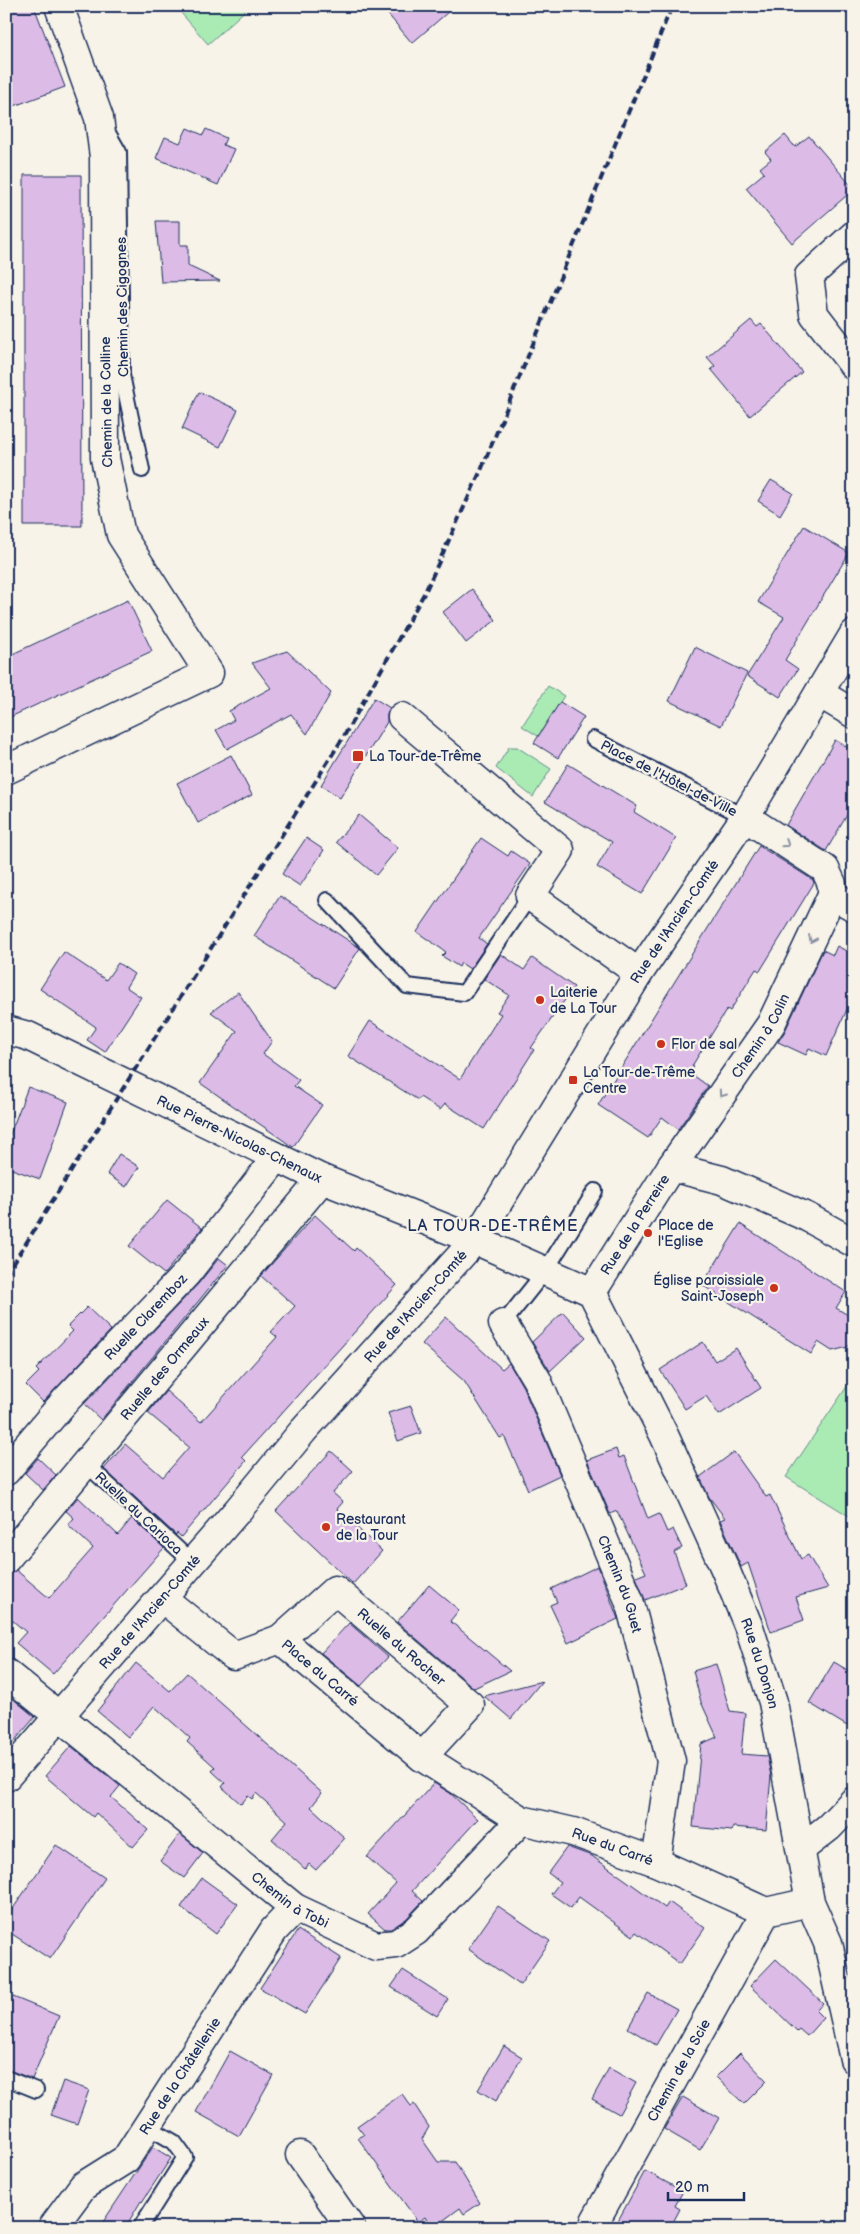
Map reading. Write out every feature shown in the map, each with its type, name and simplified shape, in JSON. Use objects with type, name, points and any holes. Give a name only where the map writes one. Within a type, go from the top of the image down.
[{"type":"street","name":"Chemin de la Colline","points":[[6,770],[208,674],[121,535],[113,504],[105,458],[104,157],[99,118],[59,6]]},
{"type":"street","points":[[854,235],[809,276],[814,314],[854,366]]},
{"type":"street","name":"Rue de l'Ancien-Comté","points":[[6,1777],[193,1563],[303,1431],[475,1240],[639,972],[745,818],[854,634]]},
{"type":"street","points":[[819,692],[854,714]]},
{"type":"street","points":[[402,717],[560,850],[530,896],[639,972]]},
{"type":"street","points":[[745,818],[825,869],[843,901]]},
{"type":"street","name":"Chemin à Colin","points":[[671,1166],[771,1024],[843,901]]},
{"type":"street","name":"Rue Pierre-Nicolas-Chenaux","points":[[6,1030],[28,1036],[322,1179],[475,1240]]},
{"type":"street","name":"Ruelle Claremboz","points":[[6,1471],[65,1401],[187,1273],[277,1157]]},
{"type":"street","name":"Rue de la Perreire","points":[[592,1292],[671,1166],[722,1180],[807,1217],[854,1243]]},
{"type":"street","name":"Ruelle des Ormeaux","points":[[9,1546],[86,1464],[322,1179]]},
{"type":"street","points":[[475,1240],[592,1292]]},
{"type":"street","name":"Rue du Donjon","points":[[592,1292],[664,1435],[725,1569],[750,1630],[773,1702],[810,1902],[828,1943],[854,2058]]},
{"type":"street","name":"Chemin du Guet","points":[[503,1324],[537,1380],[629,1600],[671,1761],[656,1862]]},
{"type":"street","name":"Ruelle du Rocher","points":[[280,1639],[335,1590],[470,1705],[422,1757]]},
{"type":"street","name":"Place du Carré","points":[[162,1598],[234,1656],[280,1639],[422,1757]]},
{"type":"street","points":[[6,1673],[59,1717]]},
{"type":"street","name":"Chemin à Tobi","points":[[59,1717],[295,1908],[376,1946],[396,1944],[416,1931],[521,1820]]},
{"type":"street","name":"Rue du Carré","points":[[422,1757],[521,1820],[573,1832],[656,1862],[766,1912]]},
{"type":"street","points":[[801,1850],[829,1827],[854,1802]]},
{"type":"street","points":[[766,1912],[810,1902]]},
{"type":"street","name":"Rue de la Châtellenie","points":[[52,2228],[83,2186],[126,2158],[274,1930],[295,1908]]},
{"type":"street","name":"Chemin de la Scie","points":[[598,2228],[595,2221],[766,1912]]},
{"type":"street","points":[[300,2156],[351,2228]]},
{"type":"lane","name":"Chemin des Cigognes","points":[[99,118],[119,152],[122,375],[142,470]]},
{"type":"lane","name":"Place de l'Hôtel-de-Ville","points":[[593,738],[745,818]]},
{"type":"lane","points":[[327,900],[408,986],[464,993],[530,896]]},
{"type":"lane","points":[[503,1324],[546,1270],[595,1191]]},
{"type":"lane","name":"Ruelle du Carioca","points":[[86,1464],[193,1563]]},
{"type":"lane","points":[[6,2078],[36,2090]]},
{"type":"lane","points":[[140,2228],[184,2156],[174,2142],[148,2126]]},
{"type":"green space","points":[[175,6],[250,6],[208,44]]},
{"type":"green space","points":[[548,686],[564,696],[538,736],[522,726]]},
{"type":"green space","points":[[509,747],[517,747],[551,769],[533,797],[496,768]]},
{"type":"green space","points":[[854,1376],[854,1519],[786,1477]]},
{"type":"building","points":[[6,6],[34,6],[65,87],[6,109]]},
{"type":"building","points":[[381,6],[455,6],[412,43]]},
{"type":"building","points":[[187,128],[203,135],[206,129],[226,138],[223,145],[234,149],[218,185],[156,158],[165,137],[180,143]]},
{"type":"building","points":[[785,135],[795,147],[809,136],[854,189],[792,243],[746,188],[764,173],[760,168],[771,159],[765,152]]},
{"type":"building","points":[[24,175],[81,175],[82,526],[24,526]]},
{"type":"building","points":[[156,221],[180,221],[180,245],[188,245],[188,266],[220,281],[161,282]]},
{"type":"building","points":[[751,320],[757,327],[761,324],[802,372],[750,416],[711,369],[715,366],[707,357]]},
{"type":"building","points":[[199,392],[238,410],[220,447],[182,429]]},
{"type":"building","points":[[771,480],[793,493],[780,515],[758,501]]},
{"type":"building","points":[[804,526],[849,553],[785,660],[798,669],[780,697],[747,676],[784,617],[758,602]]},
{"type":"building","points":[[472,589],[496,620],[466,643],[443,612]]},
{"type":"building","points":[[128,600],[152,651],[6,719],[6,657]]},
{"type":"building","points":[[695,647],[747,673],[721,726],[669,701]]},
{"type":"building","points":[[287,651],[331,693],[307,734],[291,714],[227,749],[216,730],[234,720],[229,711],[271,688],[252,663]]},
{"type":"building","points":[[374,698],[390,708],[387,722],[340,798],[321,785]]},
{"type":"building","points":[[560,702],[584,717],[558,758],[534,743]]},
{"type":"building","points":[[835,740],[854,751],[854,803],[826,851],[786,825]]},
{"type":"building","points":[[231,755],[252,795],[198,823],[177,783]]},
{"type":"building","points":[[568,764],[637,806],[634,812],[676,838],[642,894],[597,867],[612,842],[545,802]]},
{"type":"building","points":[[359,815],[398,848],[376,875],[336,842]]},
{"type":"building","points":[[306,838],[324,850],[300,886],[282,874]]},
{"type":"building","points":[[481,838],[508,856],[511,851],[530,864],[479,938],[487,944],[470,969],[461,963],[459,967],[442,956],[446,952],[417,932]]},
{"type":"building","points":[[759,846],[813,880],[814,883],[760,971],[756,969],[730,1011],[727,1009],[692,1066],[694,1067],[690,1073],[708,1086],[678,1129],[662,1117],[648,1138],[598,1105]]},
{"type":"building","points":[[280,896],[360,948],[334,988],[254,936]]},
{"type":"building","points":[[837,946],[854,955],[854,994],[826,1056],[809,1048],[806,1055],[778,1042],[823,950],[833,955]]},
{"type":"building","points":[[64,952],[106,980],[118,963],[134,974],[126,987],[141,997],[105,1052],[87,1040],[96,1027],[40,989]]},
{"type":"building","points":[[501,954],[524,970],[532,958],[574,987],[531,1048],[534,1050],[484,1129],[445,1104],[440,1110],[420,1097],[418,1100],[348,1056],[370,1021],[460,1079],[501,1014],[497,1012],[509,995],[484,979]]},
{"type":"building","points":[[238,992],[272,1041],[263,1054],[299,1080],[294,1086],[322,1105],[293,1147],[200,1083],[237,1031],[211,1012]]},
{"type":"building","points":[[28,1087],[68,1102],[40,1179],[6,1167],[6,1145]]},
{"type":"building","points":[[119,1154],[139,1167],[126,1187],[107,1174]]},
{"type":"building","points":[[167,1200],[202,1228],[164,1274],[129,1246]]},
{"type":"building","points":[[315,1215],[354,1251],[356,1248],[397,1285],[242,1457],[246,1461],[181,1537],[177,1533],[176,1535],[104,1469],[125,1444],[163,1477],[189,1447],[148,1413],[166,1391],[201,1422],[277,1337],[271,1332],[295,1306],[261,1276]]},
{"type":"building","name":"Église paroissiale Saint-Joseph","points":[[740,1224],[846,1292],[836,1308],[853,1318],[854,1338],[848,1347],[832,1351],[818,1342],[811,1354],[702,1285]]},
{"type":"building","points":[[219,1258],[228,1265],[101,1420],[84,1404],[198,1284]]},
{"type":"building","points":[[87,1307],[111,1330],[43,1402],[26,1385],[39,1372],[36,1369],[73,1331],[68,1326]]},
{"type":"building","points":[[563,1312],[586,1337],[550,1371],[532,1342]]},
{"type":"building","points":[[446,1317],[502,1369],[509,1363],[523,1387],[560,1475],[528,1490],[504,1436],[500,1438],[464,1381],[422,1344]]},
{"type":"building","points":[[703,1342],[715,1361],[736,1348],[761,1388],[719,1415],[706,1396],[685,1409],[660,1370]]},
{"type":"building","points":[[411,1406],[421,1433],[398,1441],[388,1413]]},
{"type":"building","points":[[616,1449],[619,1458],[624,1456],[648,1519],[659,1514],[667,1532],[673,1529],[682,1548],[674,1552],[686,1584],[645,1600],[636,1577],[646,1573],[617,1511],[610,1514],[587,1460]]},
{"type":"building","name":"Restaurant de la Tour","points":[[331,1451],[353,1471],[333,1493],[343,1502],[337,1509],[382,1551],[353,1584],[276,1511]]},
{"type":"building","points":[[734,1452],[766,1497],[770,1495],[801,1559],[808,1555],[828,1588],[796,1597],[804,1620],[771,1632],[748,1563],[741,1567],[720,1520],[725,1518],[709,1497],[700,1477]]},
{"type":"building","points":[[38,1458],[56,1475],[43,1490],[25,1473]]},
{"type":"building","points":[[78,1497],[118,1535],[132,1518],[164,1548],[53,1674],[16,1643],[26,1632],[6,1615],[6,1574],[16,1570],[49,1598],[93,1548],[68,1525],[74,1518],[66,1511]]},
{"type":"building","points":[[598,1566],[618,1619],[568,1643],[550,1605],[557,1602],[551,1589]]},
{"type":"building","points":[[429,1585],[459,1610],[450,1621],[510,1671],[474,1688],[397,1622]]},
{"type":"building","points":[[349,1623],[388,1657],[361,1686],[321,1653]]},
{"type":"building","points":[[834,1662],[854,1674],[854,1715],[847,1726],[809,1703]]},
{"type":"building","points":[[136,1663],[170,1691],[187,1673],[322,1793],[311,1807],[345,1838],[316,1870],[309,1864],[305,1869],[272,1839],[287,1821],[256,1793],[252,1799],[248,1796],[241,1804],[222,1787],[225,1783],[212,1771],[215,1767],[187,1742],[190,1738],[154,1706],[128,1737],[97,1711]]},
{"type":"building","points":[[716,1664],[730,1711],[745,1713],[741,1754],[767,1756],[771,1776],[766,1830],[733,1827],[732,1831],[693,1827],[701,1744],[717,1737],[701,1702],[693,1671]]},
{"type":"building","points":[[542,1681],[511,1719],[484,1696]]},
{"type":"building","points":[[6,1693],[35,1717],[6,1751]]},
{"type":"building","points":[[71,1746],[120,1786],[111,1797],[148,1830],[133,1847],[96,1813],[93,1817],[45,1776]]},
{"type":"building","points":[[434,1783],[450,1793],[478,1819],[412,1891],[423,1901],[406,1919],[391,1929],[385,1929],[368,1914],[396,1883],[367,1857]]},
{"type":"building","points":[[180,1834],[203,1853],[184,1878],[160,1861]]},
{"type":"building","points":[[56,1845],[105,1878],[50,1959],[6,1930],[6,1919]]},
{"type":"building","points":[[567,1847],[592,1856],[665,1908],[669,1902],[705,1928],[680,1964],[636,1932],[633,1936],[579,1897],[571,1908],[551,1894],[560,1882],[548,1873]]},
{"type":"building","points":[[202,1878],[238,1904],[216,1934],[181,1907]]},
{"type":"building","points":[[498,1906],[550,1941],[520,1985],[468,1949]]},
{"type":"building","points":[[298,1930],[341,1958],[305,2014],[260,1988]]},
{"type":"building","points":[[776,1959],[823,2003],[816,2011],[823,2018],[807,2036],[799,2029],[797,2031],[750,1986]]},
{"type":"building","points":[[403,1970],[448,1999],[437,2016],[391,1987]]},
{"type":"building","points":[[648,1993],[677,2009],[656,2045],[628,2028]]},
{"type":"building","points":[[6,1994],[59,2016],[32,2079],[6,2069]]},
{"type":"building","points":[[504,2046],[522,2057],[496,2101],[478,2090]]},
{"type":"building","points":[[230,2051],[273,2075],[239,2136],[196,2112]]},
{"type":"building","points":[[740,2053],[767,2081],[744,2104],[716,2077]]},
{"type":"building","points":[[609,2068],[636,2083],[619,2114],[592,2099]]},
{"type":"building","points":[[63,2081],[89,2090],[77,2124],[51,2115]]},
{"type":"building","points":[[402,2094],[411,2106],[414,2104],[429,2127],[422,2139],[438,2162],[455,2162],[480,2203],[464,2214],[460,2208],[433,2228],[425,2217],[418,2222],[358,2138],[364,2135],[357,2126]]},
{"type":"building","points":[[683,2097],[719,2118],[700,2150],[664,2129]]},
{"type":"building","points":[[153,2147],[171,2158],[125,2228],[99,2228]]},
{"type":"building","points":[[645,2171],[683,2191],[675,2206],[680,2209],[670,2228],[614,2228]]},
{"type":"railway","points":[[6,1275],[344,736],[426,590],[482,468],[672,6]]},
{"type":"place","name":"La Tour-de-Trême","points":[[358,756]]},
{"type":"place","name":"Laiterie de La Tour","points":[[540,1000]]},
{"type":"place","name":"Flor de sal","points":[[661,1044]]},
{"type":"place","name":"La Tour-de-Trême Centre","points":[[573,1080]]},
{"type":"place","name":"Place de l'Eglise","points":[[648,1233]]},
{"type":"place","name":"Église paroissiale Saint-Joseph","points":[[774,1288]]},
{"type":"place","name":"Restaurant de la Tour","points":[[326,1527]]},
{"type":"district","name":"LA TOUR-DE-TRÊME","points":[[493,1225]]}]
